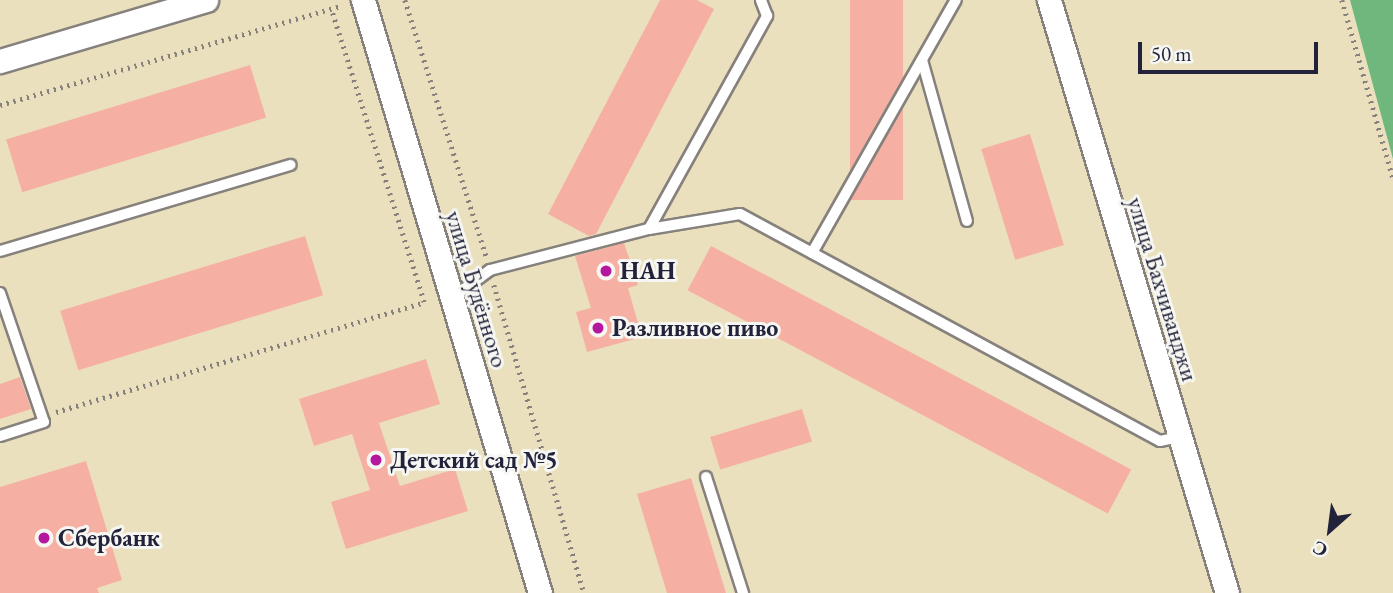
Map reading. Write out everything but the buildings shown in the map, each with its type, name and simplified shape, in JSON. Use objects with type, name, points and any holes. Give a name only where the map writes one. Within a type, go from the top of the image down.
[{"type":"street","points":[[0,61],[206,0]]},
{"type":"street","name":"улица Бахчиванджи","points":[[1049,0],[1227,593]]},
{"type":"street","name":"улица Будённого","points":[[358,1],[452,298],[540,593]]},
{"type":"lane","points":[[649,229],[767,16],[761,0]]},
{"type":"lane","points":[[812,253],[956,0]]},
{"type":"lane","points":[[922,60],[967,221]]},
{"type":"lane","points":[[0,251],[291,165]]},
{"type":"lane","points":[[452,298],[490,270],[649,229],[740,214],[1160,441],[1179,437]]},
{"type":"lane","points":[[0,293],[44,422],[0,436]]},
{"type":"lane","points":[[706,477],[743,593]]},
{"type":"path","points":[[405,0],[490,270],[584,593]]},
{"type":"path","points":[[1342,0],[1393,178]]},
{"type":"path","points":[[0,104],[358,1]]},
{"type":"path","points":[[42,416],[424,302],[331,9]]},
{"type":"green space","points":[[1350,0],[1393,0],[1393,159]]},
{"type":"place","name":"НАН","points":[[606,271]]},
{"type":"place","name":"Разливное пиво","points":[[598,328]]},
{"type":"place","name":"Детский сад №5","points":[[376,460]]},
{"type":"place","name":"Сбербанк","points":[[44,538]]}]
